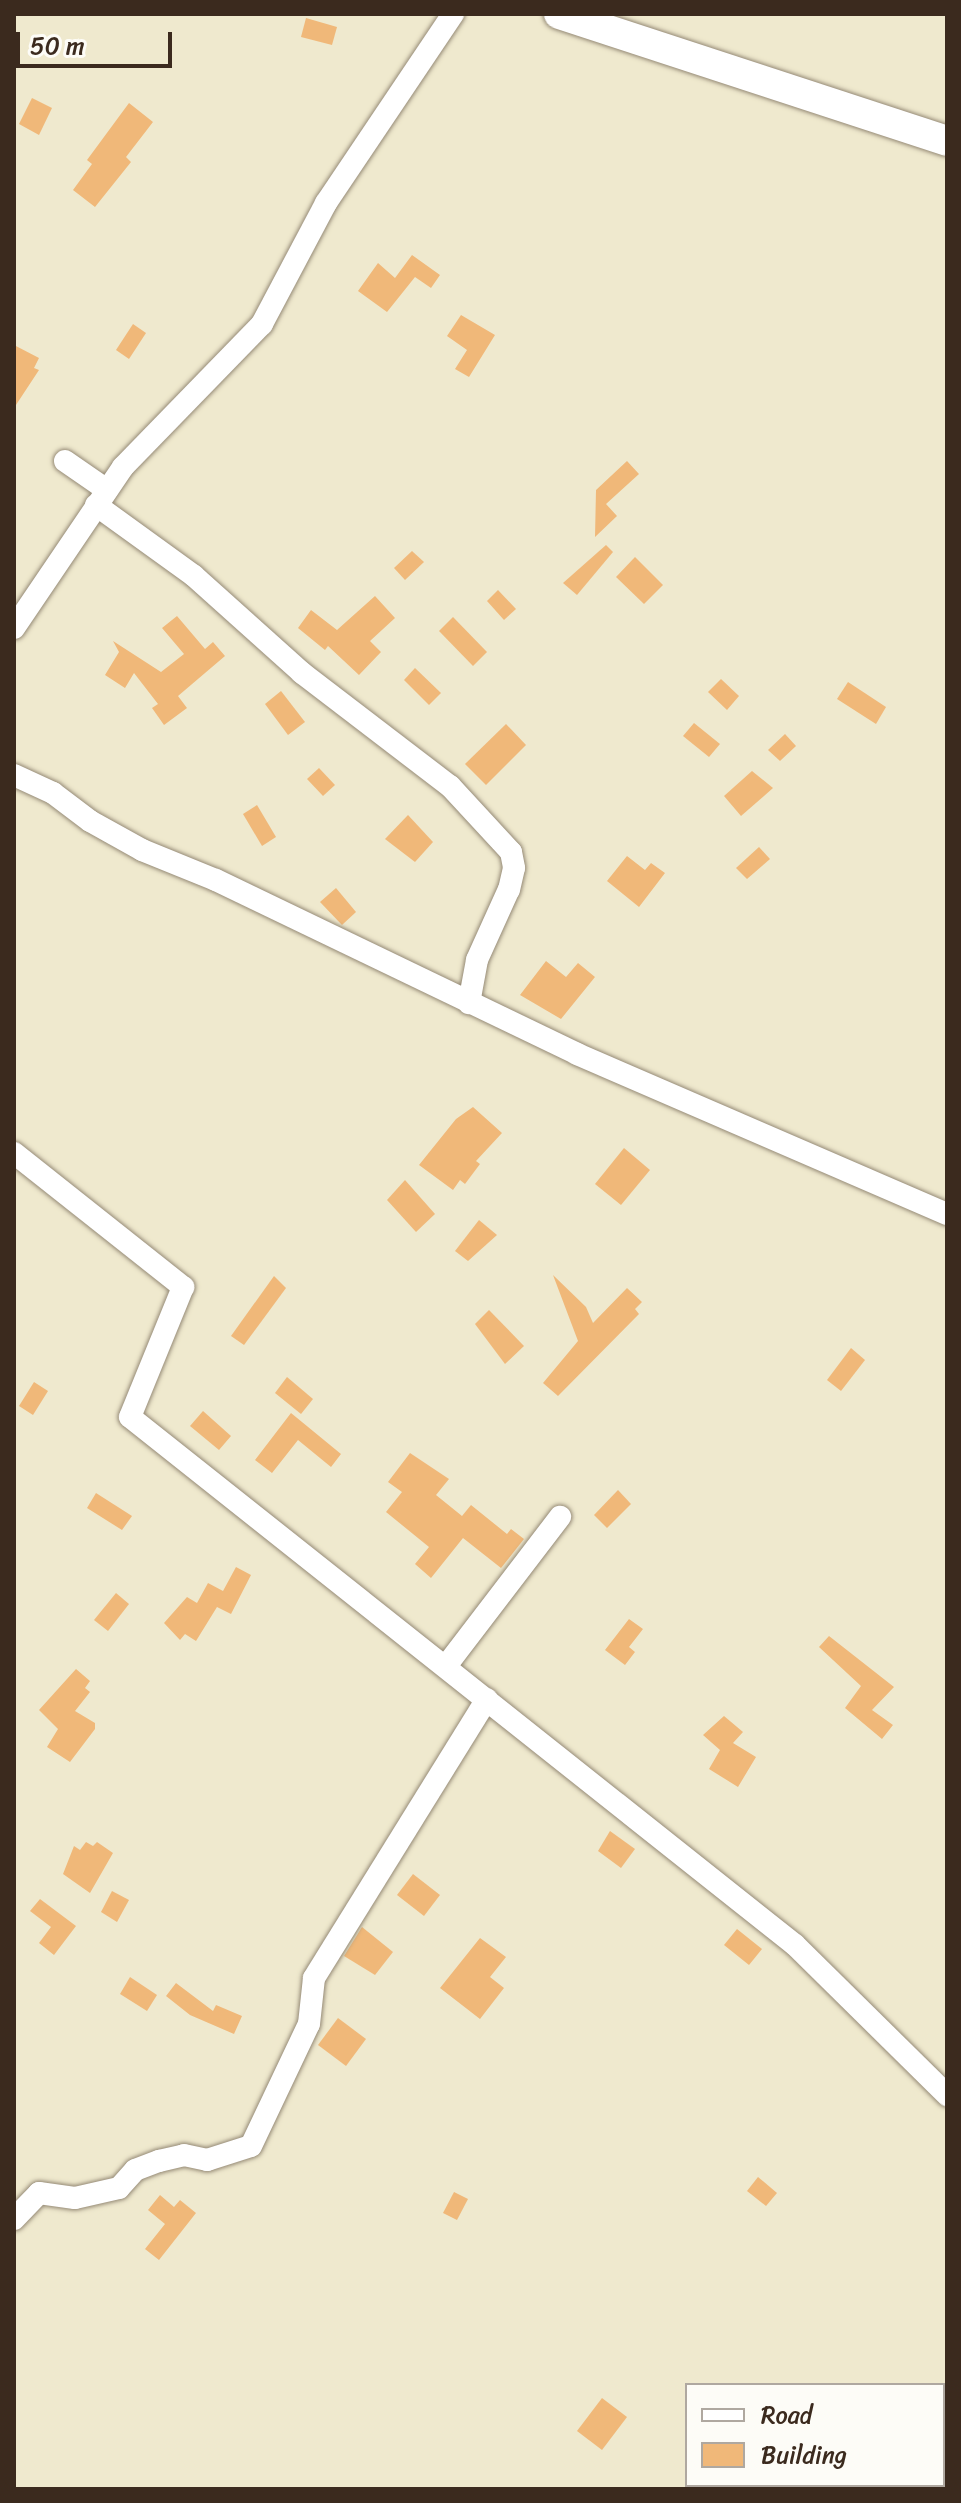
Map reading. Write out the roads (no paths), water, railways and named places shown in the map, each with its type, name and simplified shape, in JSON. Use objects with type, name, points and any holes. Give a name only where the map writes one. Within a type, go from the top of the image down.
[{"type":"main road","points":[[559,14],[947,141]]},
{"type":"street","points":[[14,628],[102,498],[262,324],[326,203],[453,14]]},
{"type":"street","points":[[65,461],[102,498],[302,673],[450,786],[511,852],[514,868],[509,889],[477,960],[469,1003]]},
{"type":"street","points":[[14,775],[53,793],[90,821],[142,850],[216,880],[469,1003],[947,1214]]},
{"type":"street","points":[[14,1153],[183,1287],[130,1417],[795,1945],[947,2095]]},
{"type":"street","points":[[446,1666],[560,1517]]},
{"type":"street","points":[[14,2219],[39,2193],[75,2198],[119,2188],[135,2170],[159,2161],[184,2155],[207,2160],[251,2146],[309,2024],[314,1978],[487,1699]]}]
